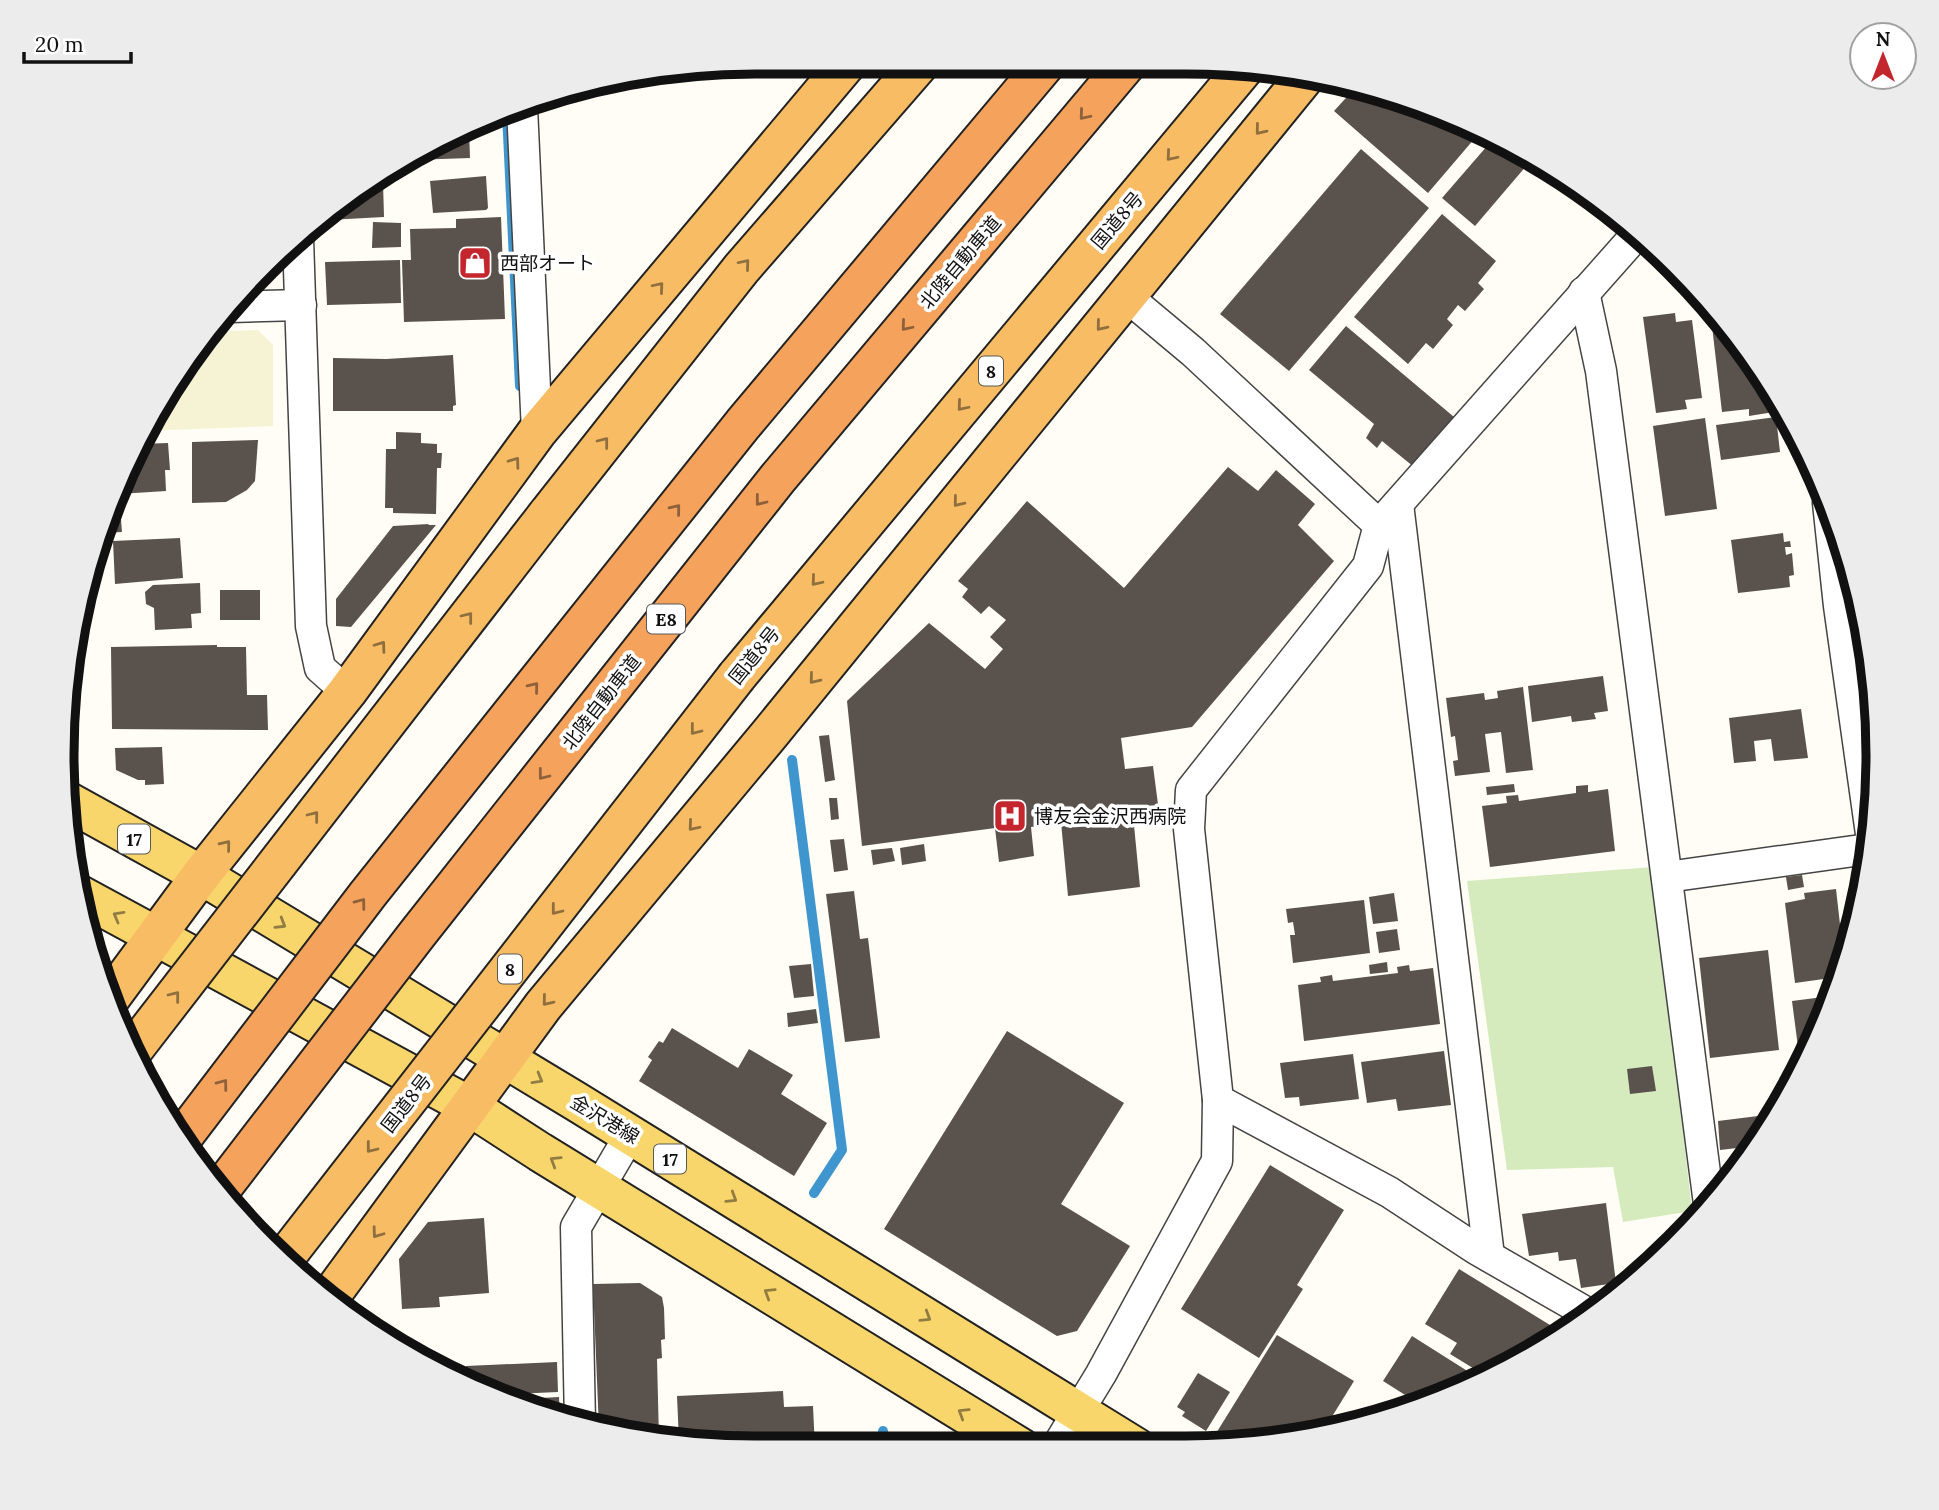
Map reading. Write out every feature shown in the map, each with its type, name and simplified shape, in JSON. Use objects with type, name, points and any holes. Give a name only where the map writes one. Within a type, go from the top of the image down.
[{"type":"highway","points":[[116,990],[201,876],[347,692],[537,432],[838,74]]},
{"type":"highway","points":[[138,1043],[741,269],[911,74]]},
{"type":"highway","points":[[187,1132],[368,894],[735,435],[1037,74]]},
{"type":"highway","name":"北陸自動車道","points":[[225,1183],[418,933],[778,478],[1118,74]]},
{"type":"highway","name":"国道8号","points":[[290,1252],[737,676],[1238,76]]},
{"type":"highway","points":[[334,1291],[542,1006],[768,736],[1299,84]]},
{"type":"main road","name":"金沢港線","points":[[76,806],[201,876],[630,1135],[1118,1436]]},
{"type":"main road","points":[[90,900],[469,1106],[1002,1436]]},
{"type":"street","points":[[522,115],[537,432]]},
{"type":"street","points":[[1063,1436],[1101,1374],[1217,1161],[1218,1100],[1189,829],[1191,790],[1368,566],[1389,515],[1631,241]]},
{"type":"street","points":[[299,250],[311,626],[320,668],[347,692]]},
{"type":"street","points":[[1584,292],[1601,371],[1707,1191]]},
{"type":"street","points":[[1126,296],[1389,515],[1489,1256]]},
{"type":"street","points":[[242,307],[302,305]]},
{"type":"street","points":[[1833,549],[1865,788]]},
{"type":"street","points":[[1667,877],[1859,850]]},
{"type":"street","points":[[1218,1100],[1389,1192],[1489,1256],[1581,1309]]},
{"type":"street","points":[[580,1413],[576,1227],[630,1135]]},
{"type":"shaded area","points":[[271,276],[271,283],[254,294]]},
{"type":"shaded area","points":[[258,330],[273,345],[273,426],[156,431],[188,376],[221,332]]},
{"type":"green space","points":[[1653,867],[1692,1209],[1689,1211],[1623,1222],[1613,1167],[1507,1170],[1467,881]]},
{"type":"building","points":[[1349,94],[1403,110],[1474,139],[1428,193],[1334,111]]},
{"type":"building","points":[[469,137],[470,158],[424,160]]},
{"type":"building","points":[[1488,145],[1526,166],[1475,226],[1442,198]]},
{"type":"building","points":[[1361,149],[1429,208],[1289,371],[1220,314]]},
{"type":"building","points":[[486,176],[486,210],[433,213],[430,181]]},
{"type":"building","points":[[383,184],[384,217],[333,220]]},
{"type":"building","points":[[1442,214],[1496,261],[1478,283],[1484,289],[1465,311],[1458,305],[1447,319],[1453,325],[1433,349],[1426,343],[1408,364],[1354,317]]},
{"type":"building","points":[[501,217],[505,319],[404,322],[402,260],[411,260],[410,229],[456,228],[456,219]]},
{"type":"building","points":[[373,222],[401,223],[401,247],[372,248]]},
{"type":"building","points":[[400,260],[401,303],[327,305],[325,262]]},
{"type":"building","points":[[1675,313],[1676,322],[1692,320],[1702,398],[1685,400],[1687,409],[1656,413],[1643,317]]},
{"type":"building","points":[[1346,326],[1454,417],[1414,467],[1382,441],[1377,448],[1366,438],[1374,424],[1309,370]]},
{"type":"building","points":[[1712,326],[1751,376],[1773,412],[1749,416],[1749,409],[1722,412]]},
{"type":"building","points":[[453,355],[456,405],[453,406],[453,411],[333,411],[333,358],[386,359]]},
{"type":"building","points":[[1776,417],[1780,452],[1721,460],[1716,425]]},
{"type":"building","points":[[1705,418],[1717,509],[1665,516],[1653,426]]},
{"type":"building","points":[[396,432],[421,433],[421,443],[437,444],[437,453],[442,453],[441,468],[437,468],[436,514],[393,513],[393,508],[385,508],[386,449],[396,449]]},
{"type":"building","points":[[258,440],[255,481],[247,490],[226,502],[192,503],[192,442]]},
{"type":"building","points":[[168,443],[170,470],[165,470],[166,491],[125,494],[144,454],[149,444]]},
{"type":"building","points":[[1228,467],[1258,491],[1276,470],[1315,504],[1298,525],[1334,561],[1192,727],[1121,738],[1125,769],[1153,766],[1159,812],[1133,815],[1140,887],[1068,896],[1061,822],[1031,827],[1034,856],[999,862],[995,828],[862,846],[847,701],[929,623],[985,669],[1003,649],[990,637],[1006,620],[989,606],[981,614],[962,597],[968,589],[958,581],[1027,501],[1124,588]]},
{"type":"building","points":[[120,508],[122,532],[111,533]]},
{"type":"building","points":[[436,525],[351,627],[336,626],[336,599],[393,526]]},
{"type":"building","points":[[1783,533],[1784,542],[1790,541],[1791,547],[1785,547],[1786,555],[1792,553],[1794,575],[1789,576],[1790,587],[1738,593],[1731,540]]},
{"type":"building","points":[[180,538],[183,578],[115,584],[113,541]]},
{"type":"building","points":[[200,583],[201,613],[191,614],[192,628],[155,630],[154,608],[146,604],[145,592],[153,585]]},
{"type":"building","points":[[220,590],[260,590],[260,620],[220,620]]},
{"type":"building","points":[[111,647],[246,647],[247,695],[267,695],[268,730],[112,729]]},
{"type":"building","points":[[1603,676],[1608,711],[1594,713],[1596,719],[1572,722],[1571,716],[1532,722],[1528,686]]},
{"type":"building","points":[[78,681],[79,711],[75,711]]},
{"type":"building","points":[[1523,687],[1533,770],[1506,773],[1501,732],[1485,734],[1490,772],[1455,776],[1453,761],[1458,760],[1455,736],[1451,737],[1446,698],[1484,693],[1485,700],[1498,698],[1497,691]]},
{"type":"building","points":[[1801,709],[1808,758],[1774,761],[1771,739],[1754,741],[1756,761],[1734,763],[1729,718]]},
{"type":"building","points":[[829,735],[835,780],[825,782],[819,736]]},
{"type":"building","points":[[162,747],[164,784],[145,785],[145,780],[138,780],[116,770],[115,748]]},
{"type":"building","points":[[1514,784],[1515,792],[1487,795],[1486,787]]},
{"type":"building","points":[[1588,785],[1588,792],[1608,789],[1615,851],[1490,867],[1482,806],[1507,803],[1506,796],[1518,795],[1519,801],[1576,793],[1576,786]]},
{"type":"building","points":[[829,798],[837,798],[839,819],[831,820]]},
{"type":"building","points":[[844,839],[848,870],[834,872],[830,840]]},
{"type":"building","points":[[924,844],[926,861],[902,865],[900,848]]},
{"type":"building","points":[[892,848],[895,861],[873,865],[871,850]]},
{"type":"building","points":[[1802,875],[1804,887],[1788,890],[1786,877]]},
{"type":"building","points":[[1836,889],[1841,934],[1827,978],[1795,983],[1785,903],[1805,899],[1804,893]]},
{"type":"building","points":[[854,891],[860,939],[868,938],[880,1038],[845,1042],[826,894]]},
{"type":"building","points":[[1394,893],[1398,921],[1373,924],[1369,897]]},
{"type":"building","points":[[1364,900],[1370,953],[1293,963],[1290,935],[1295,935],[1293,922],[1288,923],[1286,909]]},
{"type":"building","points":[[1397,929],[1400,950],[1379,953],[1376,932]]},
{"type":"building","points":[[1768,950],[1779,1050],[1710,1058],[1699,958]]},
{"type":"building","points":[[1387,962],[1388,972],[1370,974],[1369,965]]},
{"type":"building","points":[[811,964],[814,996],[794,998],[789,966]]},
{"type":"building","points":[[1409,965],[1410,971],[1433,968],[1440,1024],[1304,1041],[1298,985],[1321,982],[1320,977],[1332,975],[1333,981],[1398,973],[1397,967]]},
{"type":"building","points":[[1821,997],[1798,1047],[1792,1001]]},
{"type":"building","points":[[816,1009],[818,1023],[788,1027],[787,1013]]},
{"type":"building","points":[[672,1028],[738,1068],[749,1049],[793,1075],[781,1094],[827,1123],[794,1176],[639,1081],[652,1060],[648,1057],[659,1041],[663,1043]]},
{"type":"building","points":[[1007,1031],[1124,1103],[1061,1204],[1130,1246],[1077,1331],[1057,1336],[884,1229]]},
{"type":"building","points":[[1444,1051],[1451,1105],[1398,1111],[1396,1099],[1367,1103],[1361,1062]]},
{"type":"building","points":[[1353,1054],[1359,1099],[1300,1106],[1299,1097],[1285,1098],[1280,1063]]},
{"type":"building","points":[[1652,1066],[1656,1091],[1630,1094],[1627,1069]]},
{"type":"building","points":[[1762,1115],[1741,1148],[1720,1150],[1718,1121]]},
{"type":"building","points":[[1270,1165],[1344,1210],[1297,1285],[1303,1289],[1259,1358],[1181,1309]]},
{"type":"building","points":[[1606,1203],[1616,1282],[1581,1288],[1576,1259],[1559,1261],[1558,1252],[1529,1256],[1522,1214]]},
{"type":"building","points":[[484,1218],[489,1293],[439,1297],[440,1307],[402,1309],[399,1259],[428,1222]]},
{"type":"building","points":[[1459,1269],[1554,1327],[1476,1370],[1450,1354],[1457,1343],[1425,1324]]},
{"type":"building","points":[[640,1283],[662,1297],[665,1339],[661,1340],[662,1358],[657,1359],[659,1430],[599,1418],[593,1284]]},
{"type":"building","points":[[1277,1335],[1354,1381],[1330,1420],[1273,1431],[1215,1435]]},
{"type":"building","points":[[1412,1336],[1469,1372],[1445,1385],[1409,1398],[1383,1381]]},
{"type":"building","points":[[557,1362],[558,1392],[518,1394],[466,1372],[466,1366]]},
{"type":"building","points":[[1198,1373],[1230,1392],[1206,1431],[1182,1416],[1185,1412],[1177,1407]]},
{"type":"building","points":[[783,1391],[784,1407],[813,1406],[814,1436],[679,1432],[677,1396]]},
{"type":"building","points":[[559,1397],[560,1407],[536,1400],[532,1398]]},
{"type":"waterway","points":[[507,120],[520,386]]},
{"type":"waterway","points":[[792,760],[842,1150],[814,1193]]},
{"type":"waterway","points":[[883,1431],[884,1436]]},
{"type":"place","name":"西部オート","points":[[475,263]]},
{"type":"place","name":"博友会金沢西病院","points":[[1010,816]]}]
